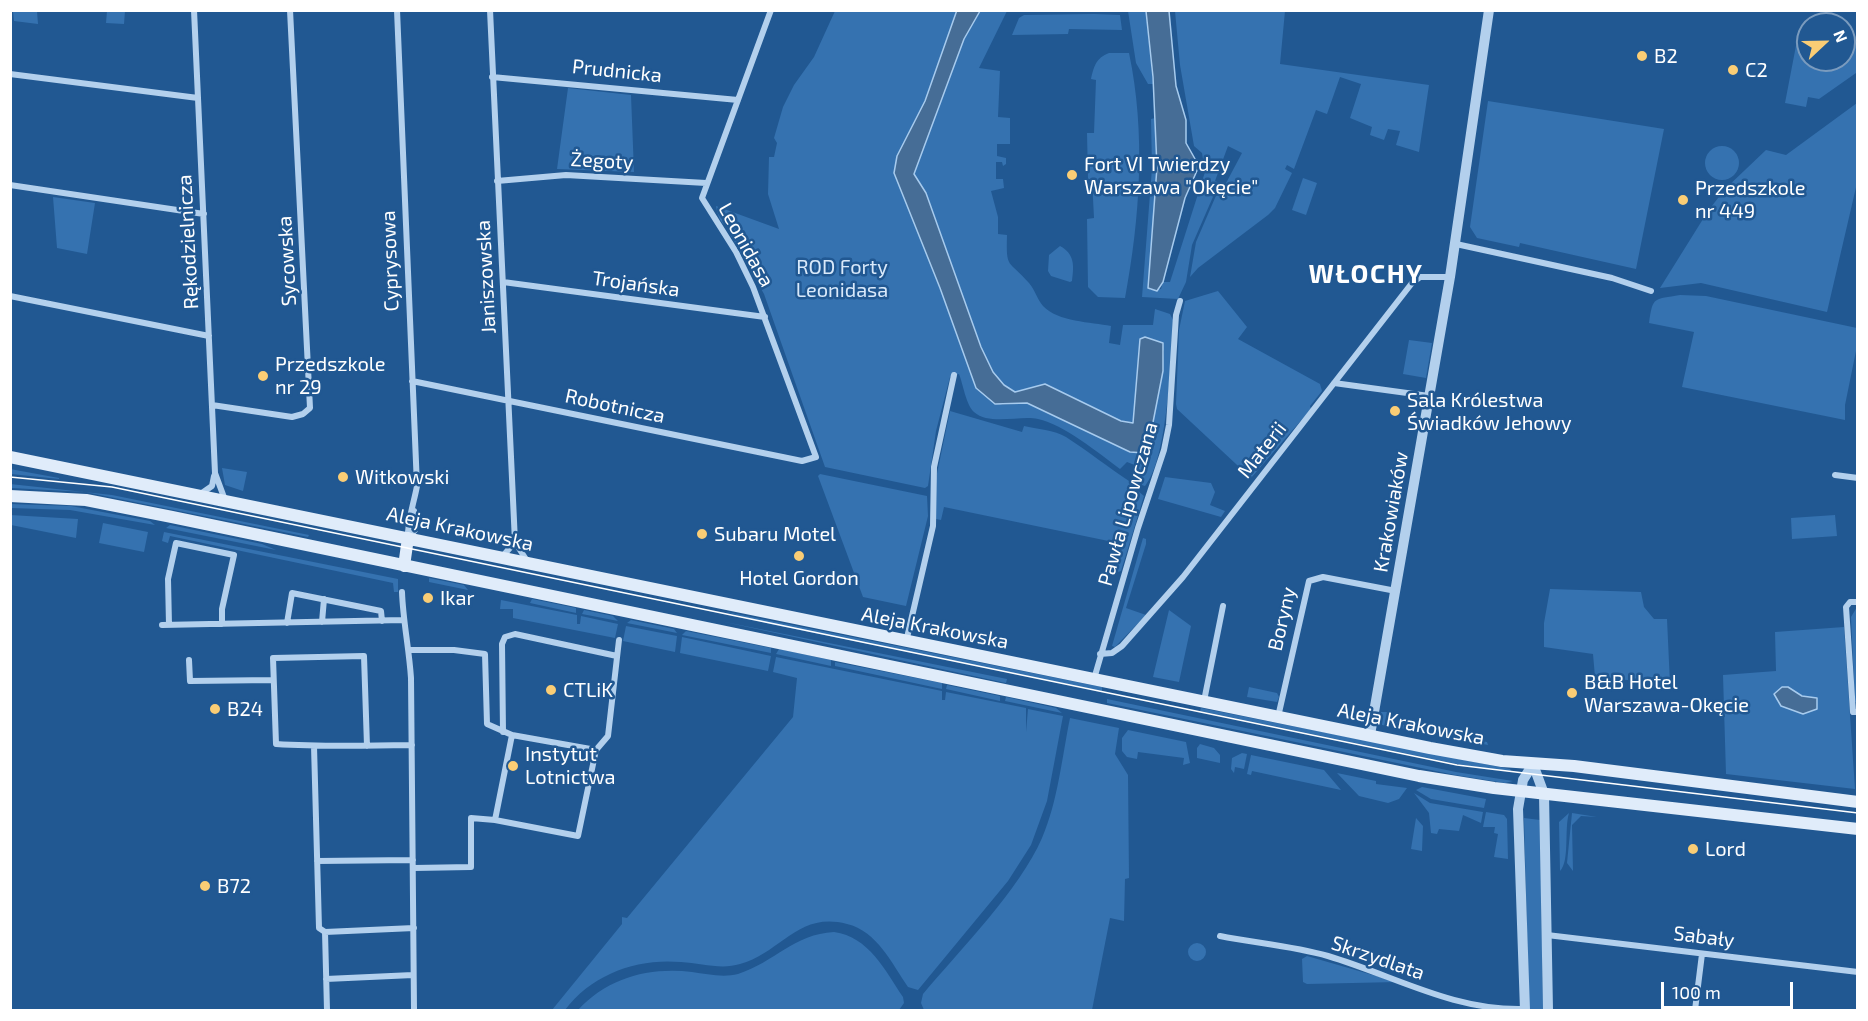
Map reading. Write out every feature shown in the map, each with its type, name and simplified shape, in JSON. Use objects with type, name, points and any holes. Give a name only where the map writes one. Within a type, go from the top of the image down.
[{"type":"main road","name":"Aleja Krakowska","points":[[10,457],[906,642],[1502,761],[1574,766],[1857,802]]},
{"type":"main road","points":[[10,496],[86,500],[1392,771],[1544,794],[1857,829]]},
{"type":"main road","points":[[404,566],[408,538]]},
{"type":"street","name":"Rękodzielnicza","points":[[194,10],[215,473],[225,501]]},
{"type":"street","name":"Sycowska","points":[[212,405],[292,417],[303,414],[310,408],[290,10]]},
{"type":"street","name":"Cyprysowa","points":[[396,10],[417,486],[414,511],[408,525],[408,538]]},
{"type":"street","name":"Janiszowska","points":[[490,10],[515,542]]},
{"type":"street","name":"Leonidasa","points":[[771,10],[706,183],[703,202],[740,259],[765,317],[816,457],[811,459]]},
{"type":"street","name":"Krakowiaków","points":[[1370,735],[1456,244],[1488,10]]},
{"type":"street","points":[[10,74],[198,98]]},
{"type":"street","name":"Prudnicka","points":[[492,76],[738,100]]},
{"type":"street","name":"Żegoty","points":[[497,181],[566,175],[706,183]]},
{"type":"street","points":[[10,185],[204,214]]},
{"type":"street","points":[[1456,244],[1612,278],[1651,291]]},
{"type":"street","name":"Materii","points":[[1100,654],[1112,653],[1122,646],[1183,577],[1415,279],[1429,276],[1450,277]]},
{"type":"street","name":"Trojańska","points":[[503,282],[765,317]]},
{"type":"street","points":[[10,296],[209,336]]},
{"type":"street","name":"Pawła Lipowczana","points":[[1094,679],[1164,450],[1169,425],[1176,315],[1180,301]]},
{"type":"street","points":[[906,642],[933,526],[932,493],[938,444],[954,375]]},
{"type":"street","name":"Robotnicza","points":[[412,381],[508,399],[686,438],[802,460],[811,459]]},
{"type":"street","points":[[1334,383],[1429,396]]},
{"type":"street","points":[[198,495],[212,486],[215,473]]},
{"type":"street","points":[[1835,475],[1857,478]]},
{"type":"street","points":[[500,558],[515,542],[530,565]]},
{"type":"street","points":[[222,624],[222,609],[234,555],[176,543],[168,579],[165,625],[287,623],[403,620]]},
{"type":"street","name":"Boryny","points":[[1278,717],[1308,581],[1323,577],[1396,591]]},
{"type":"street","points":[[402,592],[403,620],[410,650],[414,1011]]},
{"type":"street","points":[[287,623],[292,593],[381,611],[382,621]]},
{"type":"street","points":[[322,622],[324,599]]},
{"type":"street","points":[[1855,712],[1846,607],[1850,602],[1857,602]]},
{"type":"street","points":[[1204,702],[1223,606]]},
{"type":"street","points":[[503,732],[502,644],[505,637],[515,634],[617,656]]},
{"type":"street","points":[[414,868],[471,867],[471,818],[495,820],[578,836],[596,750],[608,736],[618,669],[619,640]]},
{"type":"street","points":[[410,650],[454,650],[485,654],[487,724],[512,735],[596,750]]},
{"type":"street","points":[[367,746],[364,656],[273,658],[276,744],[314,746],[367,746],[412,745]]},
{"type":"street","points":[[189,660],[190,681],[273,680]]},
{"type":"street","points":[[495,820],[512,735]]},
{"type":"street","points":[[314,746],[319,928],[325,932],[414,928]]},
{"type":"street","points":[[1524,1010],[1518,809],[1525,775],[1533,764]]},
{"type":"street","points":[[1533,764],[1544,794],[1548,1011]]},
{"type":"street","points":[[317,861],[413,860]]},
{"type":"street","points":[[325,932],[327,1011]]},
{"type":"street","name":"Sabały","points":[[1547,935],[1857,972]]},
{"type":"street","name":"Skrzydlata","points":[[1220,936],[1324,955],[1386,975],[1455,1002],[1486,1009],[1524,1010]]},
{"type":"street","points":[[1695,1011],[1702,954]]},
{"type":"street","points":[[326,979],[413,975]]},
{"type":"green space","points":[[13,11],[37,11],[38,24],[14,21]]},
{"type":"green space","points":[[107,11],[125,11],[124,24],[106,23]]},
{"type":"green space","name":"ROD Forty Leonidasa","points":[[835,11],[957,11],[925,101],[897,156],[894,173],[940,288],[976,388],[1002,405],[1027,403],[1041,408],[1130,452],[1161,382],[1164,351],[1153,339],[1140,339],[1134,423],[1121,421],[1045,384],[1016,392],[1004,385],[993,372],[981,347],[926,193],[914,174],[964,39],[980,11],[1007,11],[979,68],[1000,71],[998,117],[1010,118],[1010,144],[997,144],[997,156],[1006,158],[1006,164],[1003,166],[1002,162],[996,162],[996,179],[1003,179],[1004,188],[991,191],[998,217],[998,234],[1007,235],[1007,254],[1010,263],[1029,283],[1043,306],[1049,311],[1066,318],[1111,326],[1109,343],[1120,345],[1123,325],[1153,325],[1155,309],[1170,314],[1173,320],[1163,431],[1153,473],[1145,486],[1138,484],[1137,466],[1127,462],[1120,469],[1081,440],[1048,422],[1031,418],[988,418],[974,412],[969,405],[959,374],[950,377],[936,431],[928,486],[925,488],[825,467],[764,294],[730,234],[732,229],[721,220],[716,206],[779,229],[768,194],[769,157],[774,157],[777,143],[774,138],[783,107],[794,85],[814,57]]},
{"type":"green space","points":[[1128,11],[1146,11],[1153,84],[1148,84],[1136,63]]},
{"type":"green space","points":[[1175,11],[1285,11],[1280,64],[1429,85],[1419,152],[1396,145],[1400,131],[1388,129],[1384,140],[1370,135],[1372,127],[1350,118],[1361,84],[1340,77],[1327,114],[1316,110],[1294,169],[1287,165],[1285,169],[1292,173],[1275,208],[1198,268],[1190,277],[1196,242],[1221,184],[1225,185],[1242,153],[1228,146],[1215,181],[1219,183],[1192,245],[1186,282],[1178,299],[1142,297],[1152,168],[1151,119],[1155,118],[1157,167],[1150,290],[1161,289],[1163,282],[1170,282],[1205,172],[1202,153],[1194,146],[1180,65]]},
{"type":"green space","points":[[1024,15],[1120,15],[1122,30],[1069,29],[1068,34],[1012,35],[1019,18]]},
{"type":"green space","points":[[1857,41],[1856,73],[1819,99],[1808,97],[1806,107],[1785,103],[1796,46],[1796,72],[1856,72]]},
{"type":"green space","points":[[1109,53],[1129,53],[1138,114],[1137,206],[1125,298],[1098,297],[1088,287],[1087,219],[1094,218],[1092,179],[1088,179],[1087,133],[1094,133],[1096,80],[1091,79],[1096,63]]},
{"type":"green space","points":[[568,88],[631,95],[634,172],[557,169]]},
{"type":"green space","points":[[1488,101],[1664,129],[1636,269],[1520,243],[1519,247],[1477,238],[1470,227]]},
{"type":"green space","points":[[1857,103],[1857,183],[1827,312],[1701,283],[1660,288],[1708,211],[1725,189],[1766,150],[1786,155]]},
{"type":"green space","points":[[1722,146],[1734,151],[1739,163],[1734,175],[1722,180],[1710,175],[1705,163],[1710,151]]},
{"type":"green space","points":[[1303,178],[1317,183],[1306,215],[1292,210]]},
{"type":"green space","points":[[53,197],[95,203],[87,254],[57,248]]},
{"type":"green space","points":[[1060,246],[1071,257],[1073,276],[1070,282],[1051,276],[1048,271],[1049,255]]},
{"type":"green space","points":[[1218,291],[1247,327],[1238,339],[1320,384],[1322,391],[1310,406],[1311,409],[1251,478],[1177,409],[1176,404],[1179,330],[1185,301]]},
{"type":"green space","points":[[1680,295],[1706,296],[1857,328],[1857,346],[1845,405],[1845,420],[1682,387],[1694,332],[1649,323],[1656,300]]},
{"type":"green space","points":[[1409,340],[1432,343],[1426,378],[1403,374]]},
{"type":"green space","points":[[950,411],[1022,432],[1024,426],[1062,435],[1132,483],[1130,490],[1138,491],[1144,496],[1121,571],[1115,573],[1123,544],[944,507],[941,520],[936,519],[935,483]]},
{"type":"green space","points":[[222,468],[247,472],[243,491],[225,485]]},
{"type":"green space","points":[[10,469],[59,478],[59,479],[11,474]]},
{"type":"green space","points":[[820,474],[927,496],[928,516],[906,606],[863,597],[818,476]]},
{"type":"green space","points":[[1165,477],[1211,483],[1215,492],[1210,505],[1225,511],[1221,517],[1158,499]]},
{"type":"green space","points":[[10,484],[83,492],[11,488]]},
{"type":"green space","points":[[86,492],[112,495],[309,535],[308,537]]},
{"type":"green space","points":[[10,504],[71,506],[150,521],[155,525],[70,510],[11,508]]},
{"type":"green space","points":[[10,515],[78,519],[76,538],[11,525]]},
{"type":"green space","points":[[1835,515],[1837,536],[1792,539],[1791,518]]},
{"type":"green space","points":[[103,523],[148,532],[144,552],[99,543]]},
{"type":"green space","points":[[170,525],[262,544],[276,550],[166,528]]},
{"type":"green space","points":[[164,532],[398,579],[398,592],[394,592],[393,583],[170,536],[168,543],[162,541]]},
{"type":"green space","points":[[1143,538],[1146,539],[1146,544],[1126,608],[1146,615],[1115,647],[1112,646]]},
{"type":"green space","points":[[429,578],[464,585],[468,590],[429,582]]},
{"type":"green space","points":[[1550,589],[1641,592],[1644,607],[1654,619],[1667,619],[1670,684],[1595,677],[1593,654],[1544,647],[1544,623]]},
{"type":"green space","points":[[532,599],[576,608],[576,613],[530,603]]},
{"type":"green space","points":[[501,600],[577,615],[577,624],[580,624],[581,616],[618,624],[615,638],[513,618],[513,609],[500,609]]},
{"type":"green space","points":[[1857,607],[1857,702],[1855,702],[1851,617]]},
{"type":"green space","points":[[584,610],[613,616],[618,621],[582,614]]},
{"type":"green space","points":[[1169,610],[1191,626],[1179,682],[1153,677]]},
{"type":"green space","points":[[722,611],[1102,687],[1102,691],[770,624]]},
{"type":"green space","points":[[631,620],[674,629],[677,633],[627,623]]},
{"type":"green space","points":[[720,621],[1007,679],[1006,683]]},
{"type":"green space","points":[[626,626],[677,636],[675,652],[623,641]]},
{"type":"green space","points":[[1844,627],[1855,789],[1726,774],[1723,675],[1776,671],[1775,632]]},
{"type":"green space","points":[[686,631],[771,648],[771,653],[682,635]]},
{"type":"green space","points":[[682,637],[771,656],[768,671],[680,653]]},
{"type":"green space","points":[[779,649],[831,660],[831,666],[776,654]]},
{"type":"green space","points":[[776,657],[942,691],[942,700],[945,700],[946,692],[1026,708],[1026,732],[1028,709],[1063,716],[1047,801],[1031,845],[1008,881],[918,990],[908,987],[890,959],[867,934],[847,924],[830,922],[815,923],[802,928],[754,959],[733,966],[664,961],[632,966],[602,978],[588,987],[565,1010],[552,1010],[622,924],[622,917],[627,918],[793,717],[797,678],[773,672]]},
{"type":"green space","points":[[835,662],[942,683],[942,689],[835,666]]},
{"type":"green space","points":[[947,685],[1000,696],[1000,701],[946,689]]},
{"type":"green space","points":[[1249,687],[1277,693],[1279,697],[1277,702],[1247,697]]},
{"type":"green space","points":[[1006,697],[1056,708],[1062,713],[1005,701]]},
{"type":"green space","points":[[1107,699],[1456,772],[1513,781],[1505,783],[1455,775],[1107,703]]},
{"type":"green space","points":[[1201,708],[1510,769],[1512,772],[1457,764],[1200,711]]},
{"type":"green space","points":[[1381,712],[1388,712],[1397,723],[1396,727],[1382,725]]},
{"type":"green space","points":[[1070,718],[1119,728],[1115,754],[1128,775],[1129,878],[1125,879],[1124,921],[1110,918],[1092,1010],[924,1010],[921,1003],[923,994],[1004,898],[1032,858],[1042,838],[1056,794]]},
{"type":"green space","points":[[1400,724],[1487,742],[1488,745],[1400,728]]},
{"type":"green space","points":[[1128,730],[1186,742],[1190,763],[1183,765],[1184,758],[1138,752],[1137,759],[1127,757],[1122,751],[1122,738]]},
{"type":"green space","points":[[1200,744],[1214,748],[1220,755],[1220,763],[1197,758],[1197,748]]},
{"type":"green space","points":[[1242,753],[1247,754],[1244,769],[1235,767],[1234,773],[1231,769],[1232,758]]},
{"type":"green space","points":[[1251,755],[1324,770],[1341,790],[1252,771],[1251,775],[1247,774]]},
{"type":"green space","points":[[1337,773],[1376,781],[1376,784],[1407,788],[1399,799],[1388,803],[1359,796]]},
{"type":"green space","points":[[1422,787],[1486,799],[1484,808],[1431,799],[1416,790]]},
{"type":"green space","points":[[1414,793],[1430,803],[1483,812],[1481,823],[1463,815],[1459,831],[1439,829],[1437,834],[1431,833],[1429,813]]},
{"type":"green space","points":[[1486,812],[1504,815],[1507,819],[1508,859],[1494,857],[1498,834],[1494,833],[1495,827],[1483,827]]},
{"type":"green space","points":[[1569,813],[1565,860],[1560,871],[1559,822]]},
{"type":"green space","points":[[1572,813],[1597,817],[1581,816],[1572,825],[1573,871],[1567,863]]},
{"type":"green space","points":[[1416,818],[1423,826],[1422,851],[1411,849]]},
{"type":"green space","points":[[1524,818],[1540,820],[1543,1010],[1529,1010]]},
{"type":"green space","points":[[834,932],[857,940],[875,956],[903,997],[904,1003],[899,1010],[578,1010],[602,990],[630,977],[660,971],[721,976],[738,974],[763,963],[807,938]]},
{"type":"green space","points":[[1193,943],[1201,943],[1206,948],[1204,959],[1193,961],[1188,956],[1188,948]]},
{"type":"green space","points":[[1307,956],[1397,982],[1307,984],[1303,982],[1302,959]]},
{"type":"shaded area","points":[[957,10],[980,11],[964,39],[914,174],[926,193],[981,347],[993,372],[1004,385],[1015,392],[1045,384],[1121,421],[1133,423],[1140,339],[1145,337],[1163,343],[1163,371],[1148,448],[1145,453],[1130,452],[1027,403],[995,404],[976,388],[940,288],[894,173],[897,156],[925,101]]},
{"type":"shaded area","points":[[1146,11],[1169,11],[1176,86],[1186,120],[1186,143],[1199,166],[1185,198],[1163,282],[1157,291],[1148,288],[1157,167],[1153,77]]},
{"type":"shaded area","points":[[1782,687],[1788,687],[1802,696],[1817,698],[1817,709],[1803,714],[1781,706],[1774,694]]},
{"type":"tram line","points":[[10,477],[112,487],[1457,765],[1858,813]]},
{"type":"place","name":"B2","points":[[1642,56]]},
{"type":"place","name":"C2","points":[[1733,70]]},
{"type":"place","name":"Fort VI Twierdzy Warszawa \"Okęcie\"","points":[[1072,175]]},
{"type":"place","name":"Przedszkole nr 449","points":[[1683,200]]},
{"type":"place","name":"Przedszkole nr 29","points":[[263,376]]},
{"type":"place","name":"Sala Królestwa Świadków Jehowy","points":[[1395,411]]},
{"type":"place","name":"Witkowski","points":[[343,477]]},
{"type":"place","name":"Subaru Motel","points":[[702,534]]},
{"type":"place","name":"Hotel Gordon","points":[[799,556]]},
{"type":"place","name":"Ikar","points":[[428,598]]},
{"type":"place","name":"CTLiK","points":[[551,690]]},
{"type":"place","name":"B&B Hotel Warszawa-Okęcie","points":[[1572,693]]},
{"type":"place","name":"B24","points":[[215,709]]},
{"type":"place","name":"Instytut Lotnictwa","points":[[513,766]]},
{"type":"place","name":"Lord","points":[[1693,849]]},
{"type":"place","name":"B72","points":[[205,886]]},
{"type":"district","name":"WŁOCHY","points":[[1366,274]]}]
